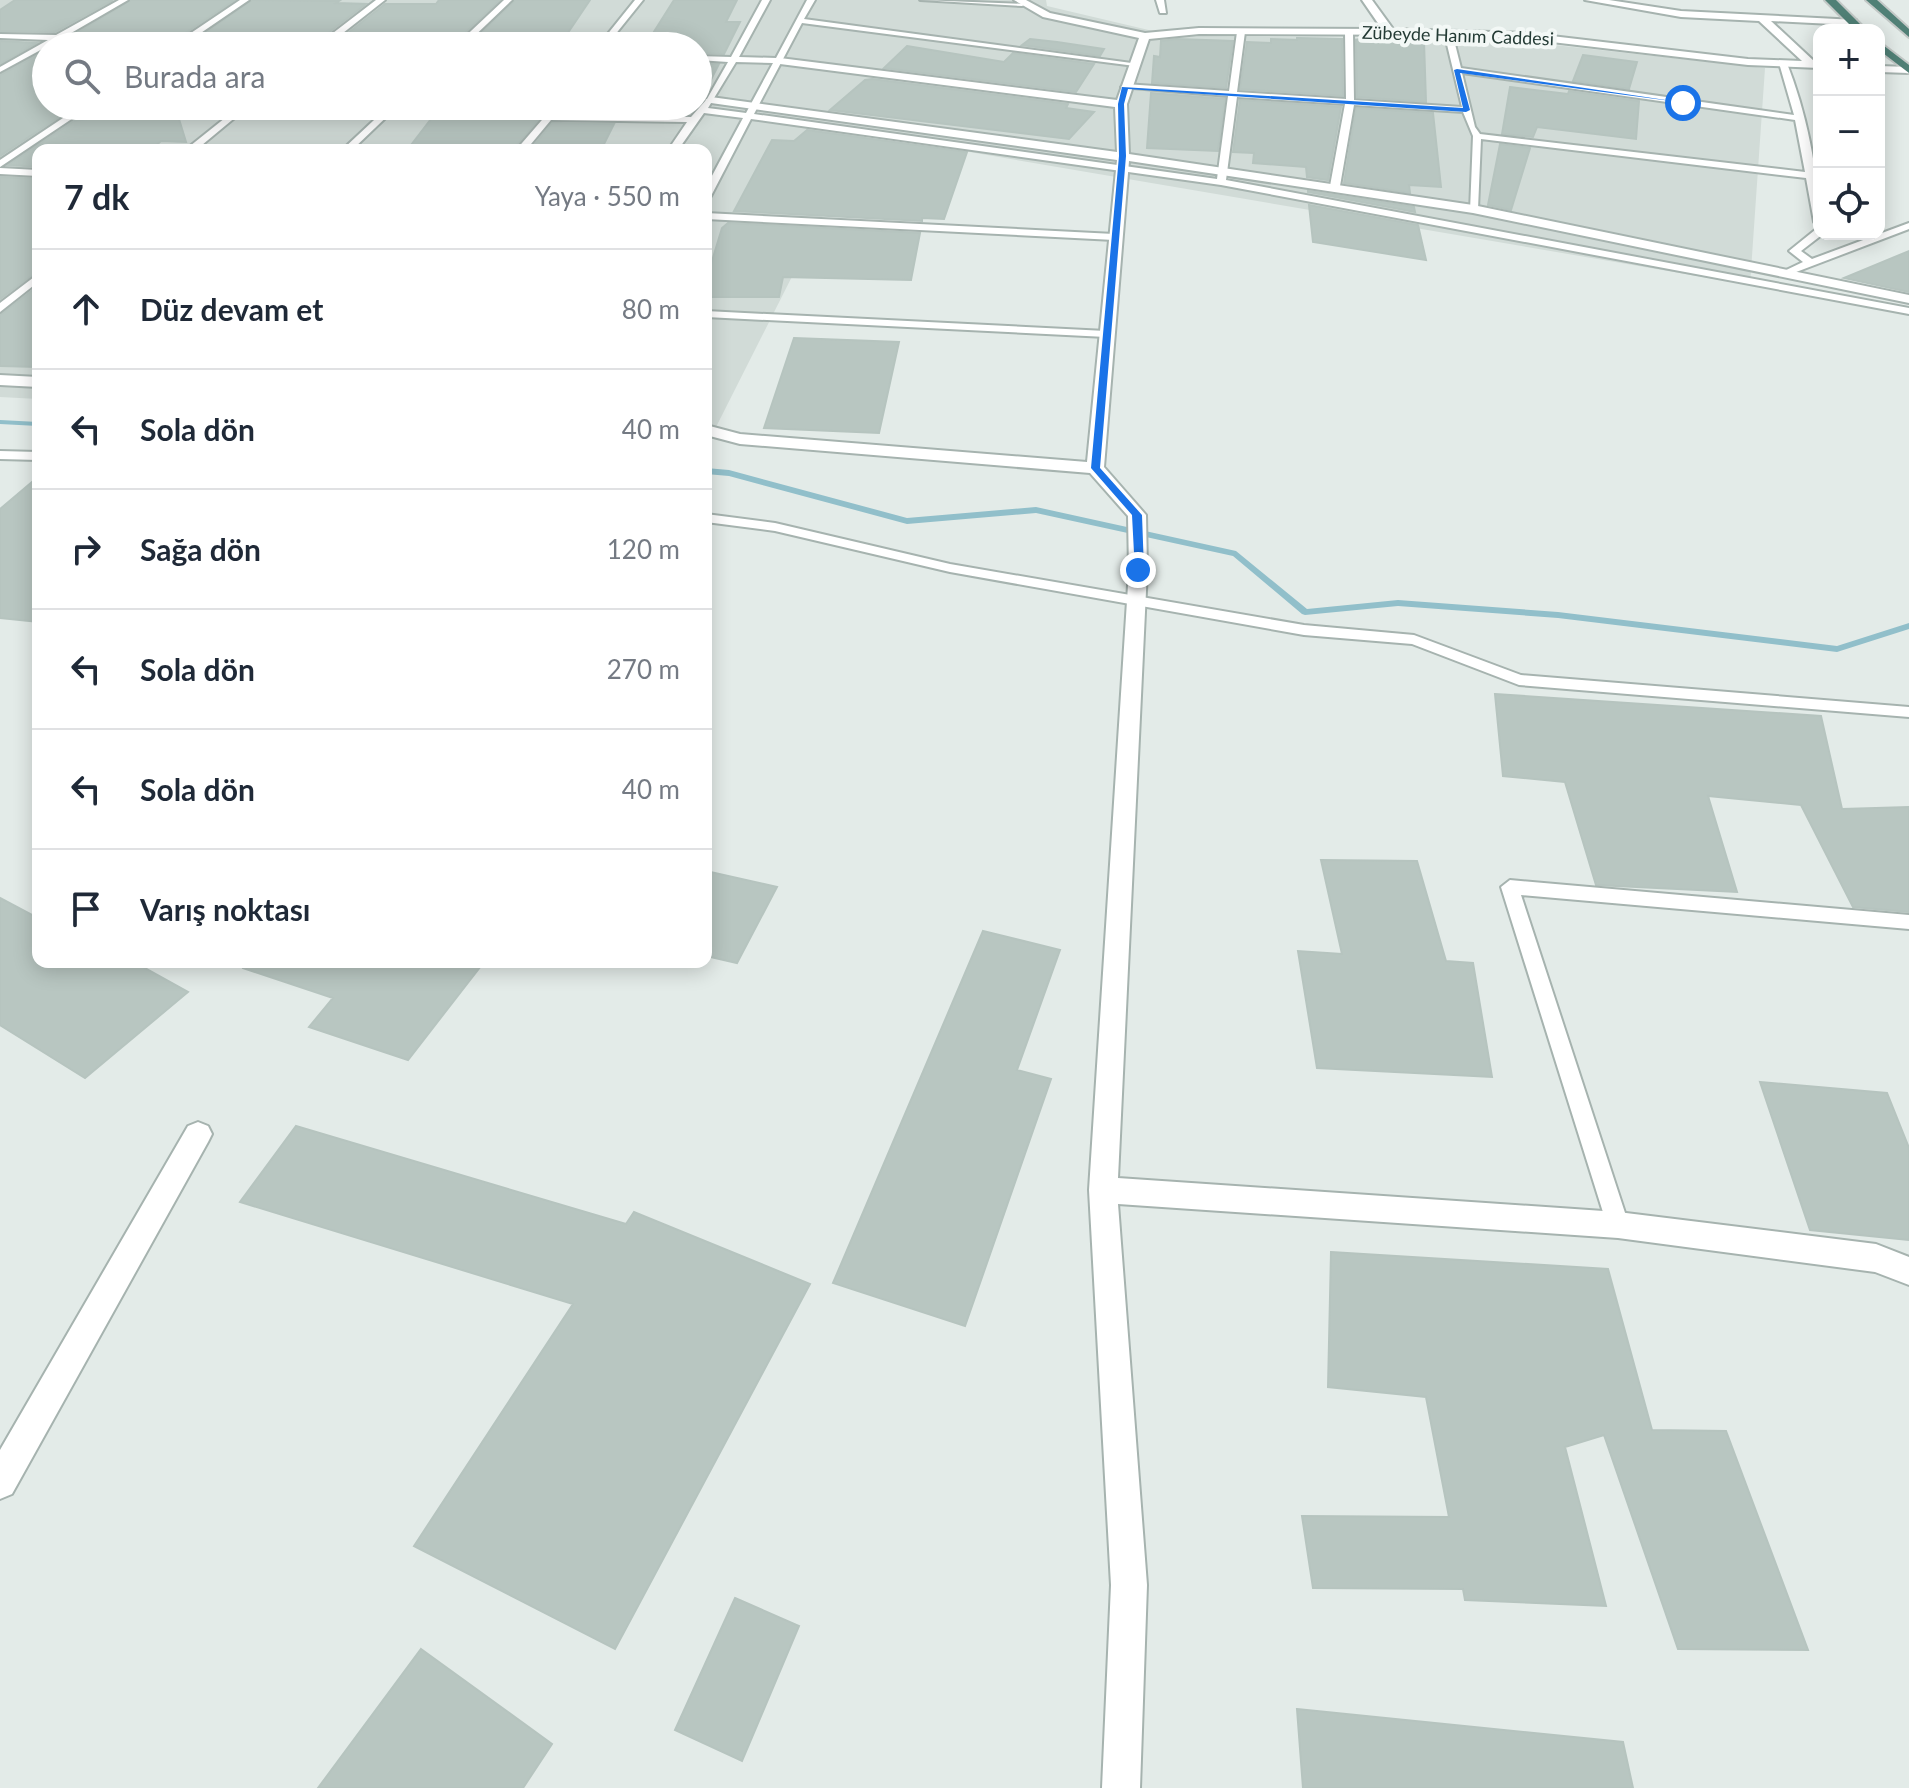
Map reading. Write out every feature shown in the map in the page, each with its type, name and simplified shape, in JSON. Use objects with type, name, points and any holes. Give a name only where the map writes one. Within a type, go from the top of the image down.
[{"type":"highway","points":[[1830,0],[1854,24]]},
{"type":"highway","points":[[1871,0],[1909,34]]},
{"type":"highway","points":[[1885,50],[1909,70]]},
{"type":"street","points":[[1367,0],[1390,32]]},
{"type":"street","points":[[1590,0],[1626,3],[1681,14],[1852,22]]},
{"type":"street","name":"Zübeyde Hanım Caddesi","points":[[1020,2],[1047,15],[1145,36],[1199,31],[1448,32],[1526,36],[1813,65]]},
{"type":"street","points":[[1773,9],[1782,18]]},
{"type":"street","points":[[1761,17],[1813,62]]},
{"type":"street","points":[[1095,468],[1122,161],[1121,104],[1145,36]]},
{"type":"street","points":[[780,61],[1121,104]]},
{"type":"street","points":[[1885,69],[1909,70]]},
{"type":"street","points":[[712,106],[1222,176],[1335,186],[1473,209],[1909,299]]},
{"type":"street","points":[[0,380],[32,382]]},
{"type":"street","points":[[712,432],[740,439],[1095,468],[1137,515],[1138,599],[1103,1190],[1129,1585],[1121,1788]]},
{"type":"street","points":[[0,1482],[198,1134]]},
{"type":"street","points":[[1103,1190],[1618,1225],[1876,1258],[1909,1271]]},
{"type":"lane","points":[[64,32],[124,0]]},
{"type":"lane","points":[[198,32],[245,0]]},
{"type":"lane","points":[[339,32],[381,0]]},
{"type":"lane","points":[[474,32],[508,0]]},
{"type":"lane","points":[[613,32],[639,0]]},
{"type":"lane","points":[[712,96],[766,0]]},
{"type":"lane","points":[[712,185],[811,0]]},
{"type":"lane","points":[[924,0],[1020,2]]},
{"type":"lane","points":[[1160,0],[1163,11]]},
{"type":"lane","points":[[801,21],[1135,64]]},
{"type":"lane","points":[[1241,32],[1222,176],[1909,311]]},
{"type":"lane","points":[[1448,32],[1466,110],[1477,136],[1473,209]]},
{"type":"lane","points":[[1335,186],[1350,103],[1349,33]]},
{"type":"lane","points":[[0,36],[32,37]]},
{"type":"lane","points":[[0,70],[32,51]]},
{"type":"lane","points":[[712,58],[780,61]]},
{"type":"lane","points":[[1783,63],[1799,118],[1813,196]]},
{"type":"lane","points":[[1457,70],[1799,118]]},
{"type":"lane","points":[[1125,87],[1466,110]]},
{"type":"lane","points":[[0,164],[66,120]]},
{"type":"lane","points":[[198,144],[228,120]]},
{"type":"lane","points":[[353,144],[379,120]]},
{"type":"lane","points":[[526,144],[547,120]]},
{"type":"lane","points":[[677,144],[693,120]]},
{"type":"lane","points":[[1477,136],[1808,175]]},
{"type":"lane","points":[[0,171],[32,173]]},
{"type":"lane","points":[[712,216],[1114,237]]},
{"type":"lane","points":[[1787,272],[1909,226]]},
{"type":"lane","points":[[1810,263],[1794,251],[1813,237]]},
{"type":"lane","points":[[0,309],[32,282]]},
{"type":"lane","points":[[712,314],[1106,334]]},
{"type":"lane","points":[[0,455],[32,456]]},
{"type":"lane","points":[[712,519],[775,527],[950,568],[1304,630],[1414,640],[1519,680],[1909,712]]},
{"type":"lane","points":[[1618,1225],[1510,887],[1909,922]]},
{"type":"shaded area","points":[[0,0],[1046,0],[1047,6],[1174,36],[1498,39],[1765,68],[1750,285],[864,134],[714,431],[712,144],[32,144],[32,399],[0,397]]},
{"type":"building","points":[[15,0],[113,0],[55,32],[0,31],[0,10]]},
{"type":"building","points":[[131,0],[235,0],[187,32],[79,32]]},
{"type":"building","points":[[252,0],[366,4],[329,32],[207,32]]},
{"type":"building","points":[[439,0],[500,0],[466,32],[349,32],[385,4],[436,4]]},
{"type":"building","points":[[515,0],[590,0],[568,32],[482,32]]},
{"type":"building","points":[[674,0],[737,0],[726,22],[740,22],[724,54],[712,54],[712,32],[654,32]]},
{"type":"building","points":[[1030,39],[1104,49],[1100,56],[1022,45]]},
{"type":"building","points":[[1271,39],[1342,39],[1343,96],[1240,89],[1247,42],[1271,43]]},
{"type":"building","points":[[1356,40],[1424,42],[1426,102],[1357,97]]},
{"type":"building","points":[[0,41],[32,43],[32,46],[0,64]]},
{"type":"building","points":[[1161,41],[1233,41],[1226,88],[1152,83],[1154,56],[1160,57]]},
{"type":"building","points":[[907,46],[1004,62],[1013,53],[1094,64],[1076,92],[884,68]]},
{"type":"building","points":[[1583,55],[1637,62],[1629,89],[1573,81]]},
{"type":"building","points":[[32,58],[32,120],[55,120],[0,156],[0,75]]},
{"type":"building","points":[[712,64],[719,64],[712,78]]},
{"type":"building","points":[[865,80],[1068,104],[1066,108],[1094,112],[1069,139],[830,110]]},
{"type":"building","points":[[1510,87],[1639,101],[1636,139],[1537,127],[1533,137],[1502,134]]},
{"type":"building","points":[[1151,93],[1225,99],[1218,151],[1147,148]]},
{"type":"building","points":[[1240,100],[1341,107],[1328,180],[1307,177],[1306,167],[1253,163],[1254,153],[1233,152]]},
{"type":"building","points":[[1356,108],[1433,113],[1441,187],[1409,185],[1410,193],[1344,183]]},
{"type":"building","points":[[179,120],[186,142],[40,144],[74,121]]},
{"type":"building","points":[[430,120],[538,120],[518,144],[412,144]]},
{"type":"building","points":[[552,123],[614,124],[604,144],[535,144]]},
{"type":"building","points":[[807,130],[967,152],[944,219],[922,218],[922,221],[734,211],[772,140],[794,141]]},
{"type":"building","points":[[1500,144],[1530,148],[1511,210],[1488,205]]},
{"type":"building","points":[[32,149],[32,167],[8,165]]},
{"type":"building","points":[[0,177],[32,179],[32,275],[0,299]]},
{"type":"building","points":[[1308,192],[1414,207],[1415,212]]},
{"type":"building","points":[[1309,205],[1418,225],[1426,260],[1313,242]]},
{"type":"building","points":[[728,223],[920,233],[911,280],[783,277],[779,297],[712,297],[712,261],[722,228]]},
{"type":"building","points":[[1909,251],[1909,292],[1844,278]]},
{"type":"building","points":[[32,291],[32,367],[0,366],[0,315]]},
{"type":"building","points":[[794,338],[899,342],[879,433],[764,428]]},
{"type":"building","points":[[32,482],[32,621],[0,618],[0,509]]},
{"type":"building","points":[[1495,694],[1821,716],[1842,809],[1909,807],[1909,912],[1853,907],[1801,805],[1708,796],[1737,892],[1596,885],[1565,782],[1503,776]]},
{"type":"building","points":[[1321,860],[1417,861],[1446,961],[1473,963],[1492,1077],[1317,1068],[1298,951],[1342,954]]},
{"type":"building","points":[[712,872],[777,887],[737,963],[712,957]]},
{"type":"building","points":[[0,898],[32,915],[32,968],[145,968],[188,992],[85,1078],[0,1025]]},
{"type":"building","points":[[983,931],[1060,950],[1017,1070],[1051,1079],[965,1326],[833,1283]]},
{"type":"building","points":[[243,968],[479,968],[408,1060],[309,1027],[333,998]]},
{"type":"building","points":[[1760,1082],[1887,1093],[1909,1148],[1909,1240],[1810,1230]]},
{"type":"building","points":[[296,1126],[626,1224],[634,1212],[810,1284],[615,1649],[414,1546],[573,1304],[240,1202]]},
{"type":"building","points":[[1331,1252],[1608,1269],[1652,1430],[1726,1431],[1808,1650],[1678,1649],[1604,1435],[1565,1447],[1606,1606],[1465,1600],[1463,1589],[1313,1588],[1302,1516],[1449,1517],[1426,1397],[1328,1387]]},
{"type":"building","points":[[735,1598],[799,1626],[742,1761],[675,1730]]},
{"type":"building","points":[[421,1649],[552,1744],[523,1788],[318,1788]]},
{"type":"building","points":[[1297,1709],[1623,1742],[1633,1788],[1303,1788]]},
{"type":"waterway","points":[[0,422],[32,424]]},
{"type":"waterway","points":[[712,472],[729,473],[907,521],[1036,510],[1236,554],[1305,612],[1398,603],[1558,615],[1837,649],[1909,626]]},
{"type":"route","points":[[1138,570],[1137,515],[1095,468],[1123,156],[1121,104],[1125,87],[1466,110],[1457,70],[1683,103]]}]
